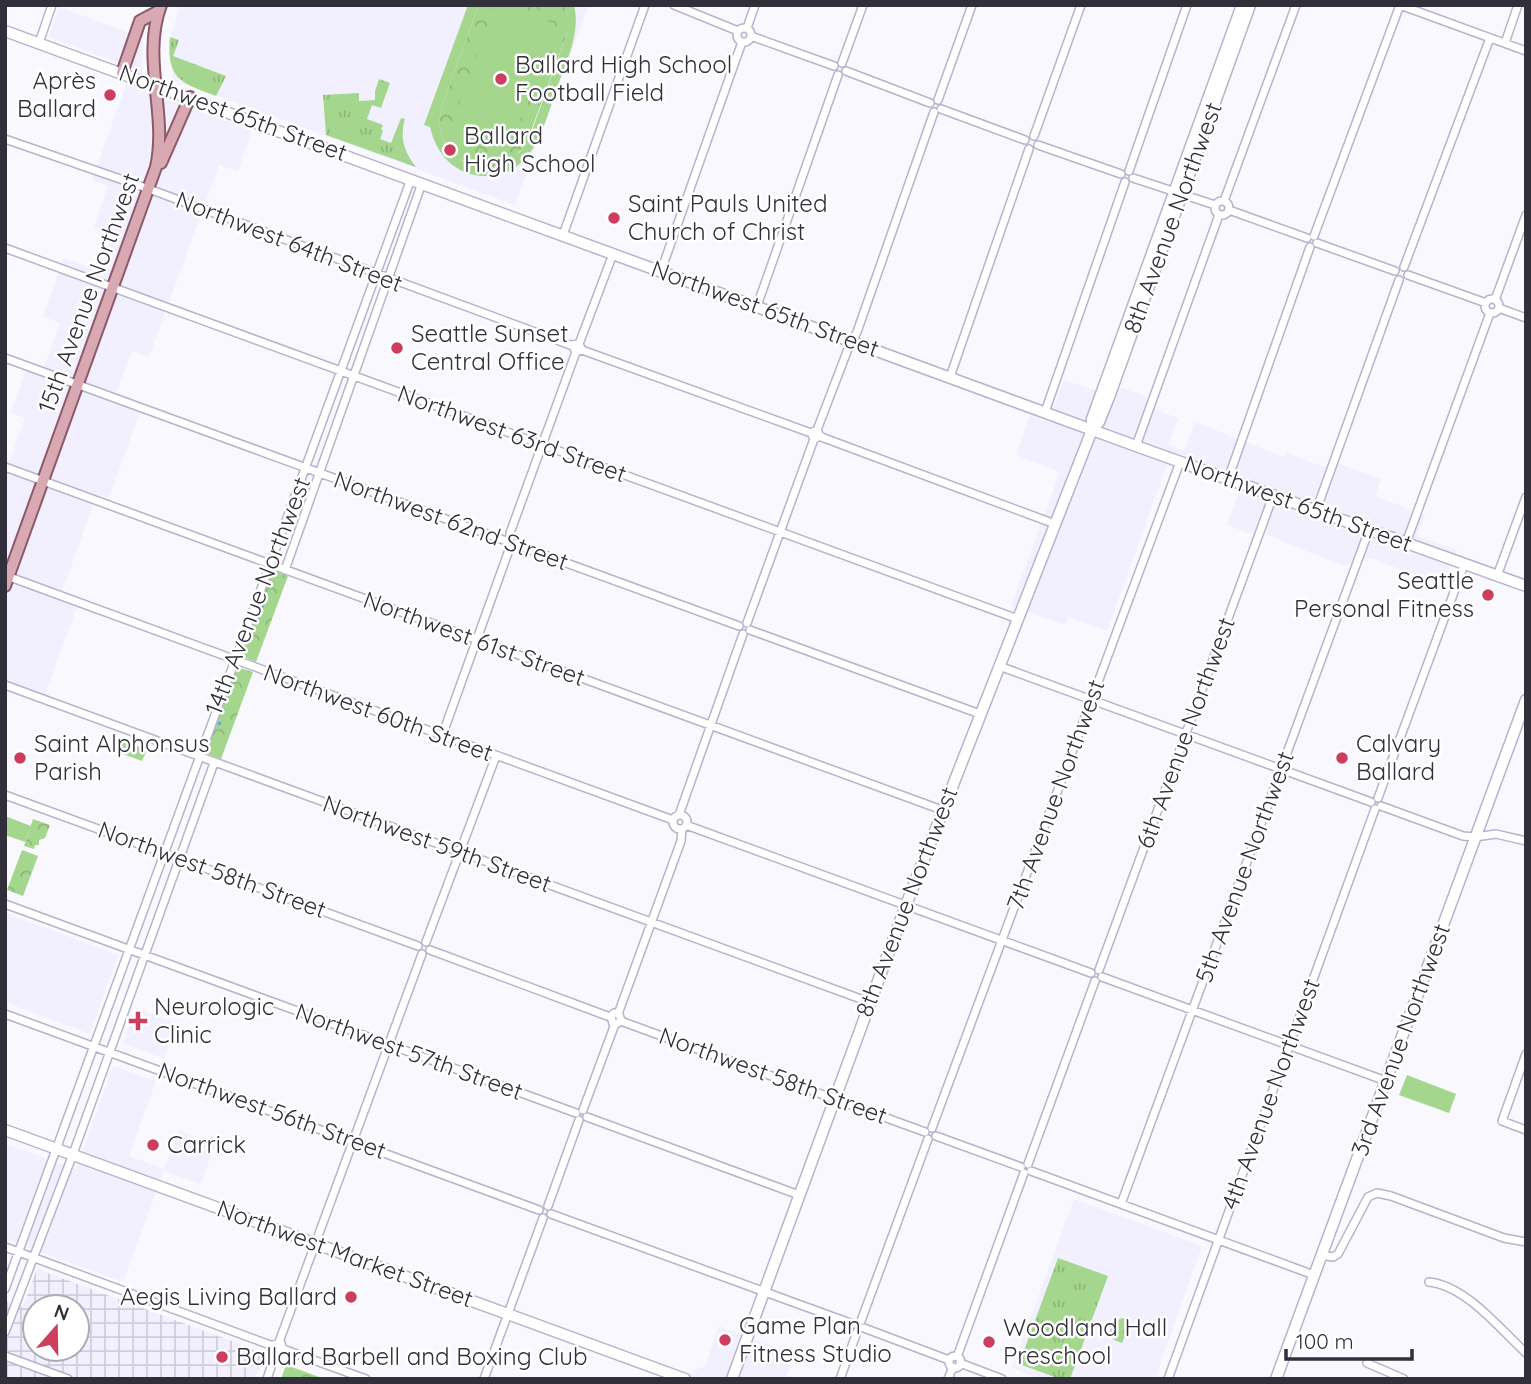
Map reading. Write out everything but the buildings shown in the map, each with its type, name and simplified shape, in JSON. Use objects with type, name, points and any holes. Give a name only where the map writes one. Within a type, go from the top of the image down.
[{"type":"main road","name":"8th Avenue Northwest","points":[[732,1379],[905,905],[1092,429],[1109,397],[1242,5]]},
{"type":"main road","name":"8th Avenue Northwest","points":[[1178,193],[1250,5]]},
{"type":"main road","points":[[122,73],[140,21],[160,8]]},
{"type":"main road","name":"15th Avenue Northwest","points":[[6,579],[153,178],[160,136],[154,38],[160,8]]},
{"type":"main road","name":"Northwest 65th Street","points":[[5,31],[1273,496],[1526,586]]},
{"type":"main road","points":[[153,178],[175,135],[190,97]]},
{"type":"main road","name":"3rd Avenue Northwest","points":[[1276,1379],[1526,700]]},
{"type":"main road","name":"Northwest Market Street","points":[[5,1130],[685,1379]]},
{"type":"street","points":[[39,43],[52,5]]},
{"type":"street","points":[[563,235],[645,5]]},
{"type":"street","points":[[674,5],[738,32]]},
{"type":"street","points":[[661,271],[742,42],[746,42],[755,5]]},
{"type":"street","points":[[842,63],[863,5]]},
{"type":"street","points":[[934,101],[972,5]]},
{"type":"street","points":[[1034,136],[1081,5]]},
{"type":"street","points":[[1045,412],[1125,182],[1121,178],[1127,174],[1187,5]]},
{"type":"street","points":[[1038,145],[1215,205],[1224,201],[1296,5]]},
{"type":"street","points":[[1228,479],[1312,241],[1400,5],[1526,51]]},
{"type":"street","points":[[1505,43],[1518,5]]},
{"type":"street","points":[[742,42],[737,37],[742,28],[834,66]]},
{"type":"street","points":[[1404,267],[1490,38]]},
{"type":"street","points":[[838,75],[834,72],[837,62],[846,66],[846,71]]},
{"type":"street","points":[[484,1379],[541,1214],[548,1218],[581,1115],[681,841],[685,819],[676,817],[941,102],[846,71],[838,75],[757,306]]},
{"type":"street","points":[[938,111],[1026,140]]},
{"type":"street","points":[[1029,149],[1025,145],[1026,140],[1029,136],[1034,136]]},
{"type":"street","points":[[1029,149],[1038,145],[1038,139],[1034,136]]},
{"type":"street","name":"Northwest 64th Street","points":[[5,139],[149,189],[1055,524]]},
{"type":"street","points":[[950,377],[1029,149]]},
{"type":"street","name":"14th Avenue Northwest","points":[[5,1289],[411,179]]},
{"type":"street","name":"14th Avenue Northwest","points":[[285,570],[422,183]]},
{"type":"street","points":[[1219,215],[1226,214],[1228,210],[1224,201]]},
{"type":"street","points":[[1215,205],[1219,215]]},
{"type":"street","points":[[1228,210],[1395,271]]},
{"type":"street","points":[[1136,446],[1219,215]]},
{"type":"street","points":[[1486,303],[1485,309],[1495,313],[1526,215]]},
{"type":"street","name":"Northwest 63rd Street","points":[[5,248],[1018,620]]},
{"type":"street","points":[[442,736],[509,550],[510,533],[613,254]]},
{"type":"street","points":[[1395,271],[1404,267]]},
{"type":"street","points":[[1399,280],[1405,280],[1408,275],[1408,270],[1404,267]]},
{"type":"street","points":[[1395,271],[1399,280]]},
{"type":"street","points":[[1408,275],[1486,303],[1489,300],[1526,318]]},
{"type":"street","points":[[1316,511],[1399,280]]},
{"type":"street","points":[[1406,543],[1490,313]]},
{"type":"street","name":"Northwest 62nd Street","points":[[5,358],[980,714]]},
{"type":"street","name":"7th Avenue Northwest","points":[[840,1379],[1180,462]]},
{"type":"street","name":"Northwest 61st Street","points":[[5,467],[942,810]]},
{"type":"street","name":"6th Avenue Northwest","points":[[948,1379],[1273,496]]},
{"type":"street","points":[[1497,576],[1526,497]]},
{"type":"street","name":"5th Avenue Northwest","points":[[1121,1204],[1368,530]]},
{"type":"street","name":"4th Avenue Northwest","points":[[1168,1379],[1464,565]]},
{"type":"street","name":"Northwest 60th Street","points":[[6,579],[496,756],[676,817]]},
{"type":"street","points":[[999,666],[1463,836],[1496,834],[1526,841]]},
{"type":"street","name":"Northwest 59th Street","points":[[5,685],[869,1002]]},
{"type":"street","points":[[267,1379],[496,756]]},
{"type":"street","points":[[5,1332],[73,1154],[214,762]]},
{"type":"street","name":"Northwest 58th Street","points":[[5,795],[1314,1275]]},
{"type":"street","points":[[684,827],[1386,1081]]},
{"type":"street","name":"Northwest 57th Street","points":[[5,904],[799,1195]]},
{"type":"street","name":"Northwest 56th Street","points":[[5,1014],[353,1141],[541,1214]]},
{"type":"street","points":[[1526,1054],[1502,1121],[1526,1130]]},
{"type":"street","points":[[1321,1255],[1331,1257],[1338,1254],[1366,1200],[1377,1194],[1391,1196],[1504,1238],[1526,1242]]},
{"type":"street","points":[[550,1210],[1002,1379]]},
{"type":"street","points":[[5,1247],[366,1379]]},
{"type":"street","points":[[1429,1282],[1457,1290],[1526,1353]]},
{"type":"street","points":[[5,1356],[68,1379]]},
{"type":"street","points":[[1367,1363],[1404,1379]]},
{"type":"shaded area","name":"Ballard High School","points":[[181,5],[589,5],[515,205],[173,80],[171,34]]},
{"type":"shaded area","points":[[59,7],[142,37],[143,91],[252,130],[238,171],[219,165],[149,357],[132,351],[113,402],[140,412],[109,498],[97,494],[62,592],[80,599],[45,694],[5,680],[5,459],[10,460],[25,418],[11,413],[29,361],[44,367],[60,323],[43,316],[64,258],[100,271],[113,234],[94,227],[108,186],[92,180],[132,68],[49,37]]},
{"type":"shaded area","points":[[1064,380],[1091,389],[1123,388],[1144,396],[1156,410],[1178,418],[1168,445],[1184,451],[1195,422],[1284,457],[1287,453],[1324,467],[1340,464],[1381,479],[1375,496],[1425,515],[1417,536],[1457,550],[1444,586],[1370,558],[1343,566],[1268,535],[1248,533],[1227,525],[1239,492],[1167,465],[1107,631],[1068,617],[1065,625],[1011,606],[1060,472],[1016,455],[1030,415],[1048,422]]},
{"type":"shaded area","points":[[5,913],[118,955],[90,1034],[5,1002]]},
{"type":"shaded area","points":[[136,1008],[177,1023],[164,1059],[123,1043]]},
{"type":"shaded area","points":[[113,1066],[156,1081],[129,1156],[164,1169],[179,1130],[215,1144],[201,1184],[164,1171],[123,1282],[5,1239],[5,1144],[76,1169]]},
{"type":"shaded area","points":[[1074,1199],[1202,1246],[1155,1379],[1040,1379],[1012,1368]]},
{"type":"shaded area","points":[[37,1269],[264,1353],[255,1379],[5,1379],[5,1301],[21,1306],[21,1363],[91,1363],[91,1293],[28,1293]]},
{"type":"shaded area","points":[[719,1326],[795,1354],[786,1379],[674,1379],[705,1366]]},
{"type":"green space","points":[[468,5],[479,5],[442,105],[439,123],[448,149],[470,165],[490,168],[502,165],[520,152],[530,136],[568,31],[565,5],[574,5],[576,16],[572,47],[538,139],[524,160],[514,168],[496,175],[474,175],[458,169],[446,160],[430,127],[424,125]]},
{"type":"green space","points":[[479,5],[565,5],[568,16],[568,31],[526,144],[513,159],[490,168],[470,165],[454,156],[443,140],[439,123],[442,105]]},
{"type":"green space","name":"Ballard High School Football Field","points":[[495,5],[502,5],[555,24],[507,155],[448,134]]},
{"type":"green space","points":[[170,37],[179,40],[173,56],[226,76],[216,96],[185,83],[178,77],[171,62]]},
{"type":"green space","points":[[379,79],[390,83],[381,108],[372,105],[367,119],[383,125],[380,139],[391,143],[401,118],[405,119],[404,145],[416,167],[326,135],[323,95],[359,93],[359,101],[375,100]]},
{"type":"green space","points":[[275,571],[288,576],[256,662],[244,657],[241,652],[269,575]]},
{"type":"green space","points":[[240,668],[253,672],[221,759],[208,754],[206,749],[234,671]]},
{"type":"green space","points":[[116,738],[147,750],[142,761],[115,751]]},
{"type":"green space","points":[[5,816],[31,826],[25,842],[5,835]]},
{"type":"green space","points":[[33,819],[50,825],[45,838],[39,840],[39,845],[35,845],[34,849],[24,846]]},
{"type":"green space","points":[[22,850],[38,856],[23,896],[7,890]]},
{"type":"green space","points":[[1407,1075],[1456,1094],[1449,1113],[1399,1095]]},
{"type":"green space","points":[[1058,1258],[1108,1276],[1070,1379],[1060,1379],[1019,1364]]},
{"type":"green space","points":[[1122,1318],[1131,1322],[1122,1343],[1114,1340],[1110,1332],[1114,1322]]},
{"type":"green space","points":[[286,1365],[325,1379],[281,1379]]},
{"type":"waterway","points":[[258,618],[263,605]]},
{"type":"place","name":"Ballard High School Football Field","points":[[501,79]]},
{"type":"place","name":"Après Ballard","points":[[110,95]]},
{"type":"place","name":"Ballard High School","points":[[450,150]]},
{"type":"place","name":"Saint Pauls United Church of Christ","points":[[614,218]]},
{"type":"place","name":"Seattle Sunset Central Office","points":[[397,348]]},
{"type":"place","name":"Seattle Personal Fitness","points":[[1488,595]]},
{"type":"place","name":"Saint Alphonsus Parish","points":[[20,758]]},
{"type":"place","name":"Calvary Ballard","points":[[1342,758]]},
{"type":"place","name":"Neurologic Clinic","points":[[138,1021]]},
{"type":"place","name":"Carrick","points":[[153,1145]]},
{"type":"place","name":"Aegis Living Ballard","points":[[351,1297]]},
{"type":"place","name":"Game Plan Fitness Studio","points":[[725,1340]]},
{"type":"place","name":"Woodland Hall Preschool","points":[[989,1342]]},
{"type":"place","name":"Ballard Barbell and Boxing Club","points":[[222,1357]]}]
